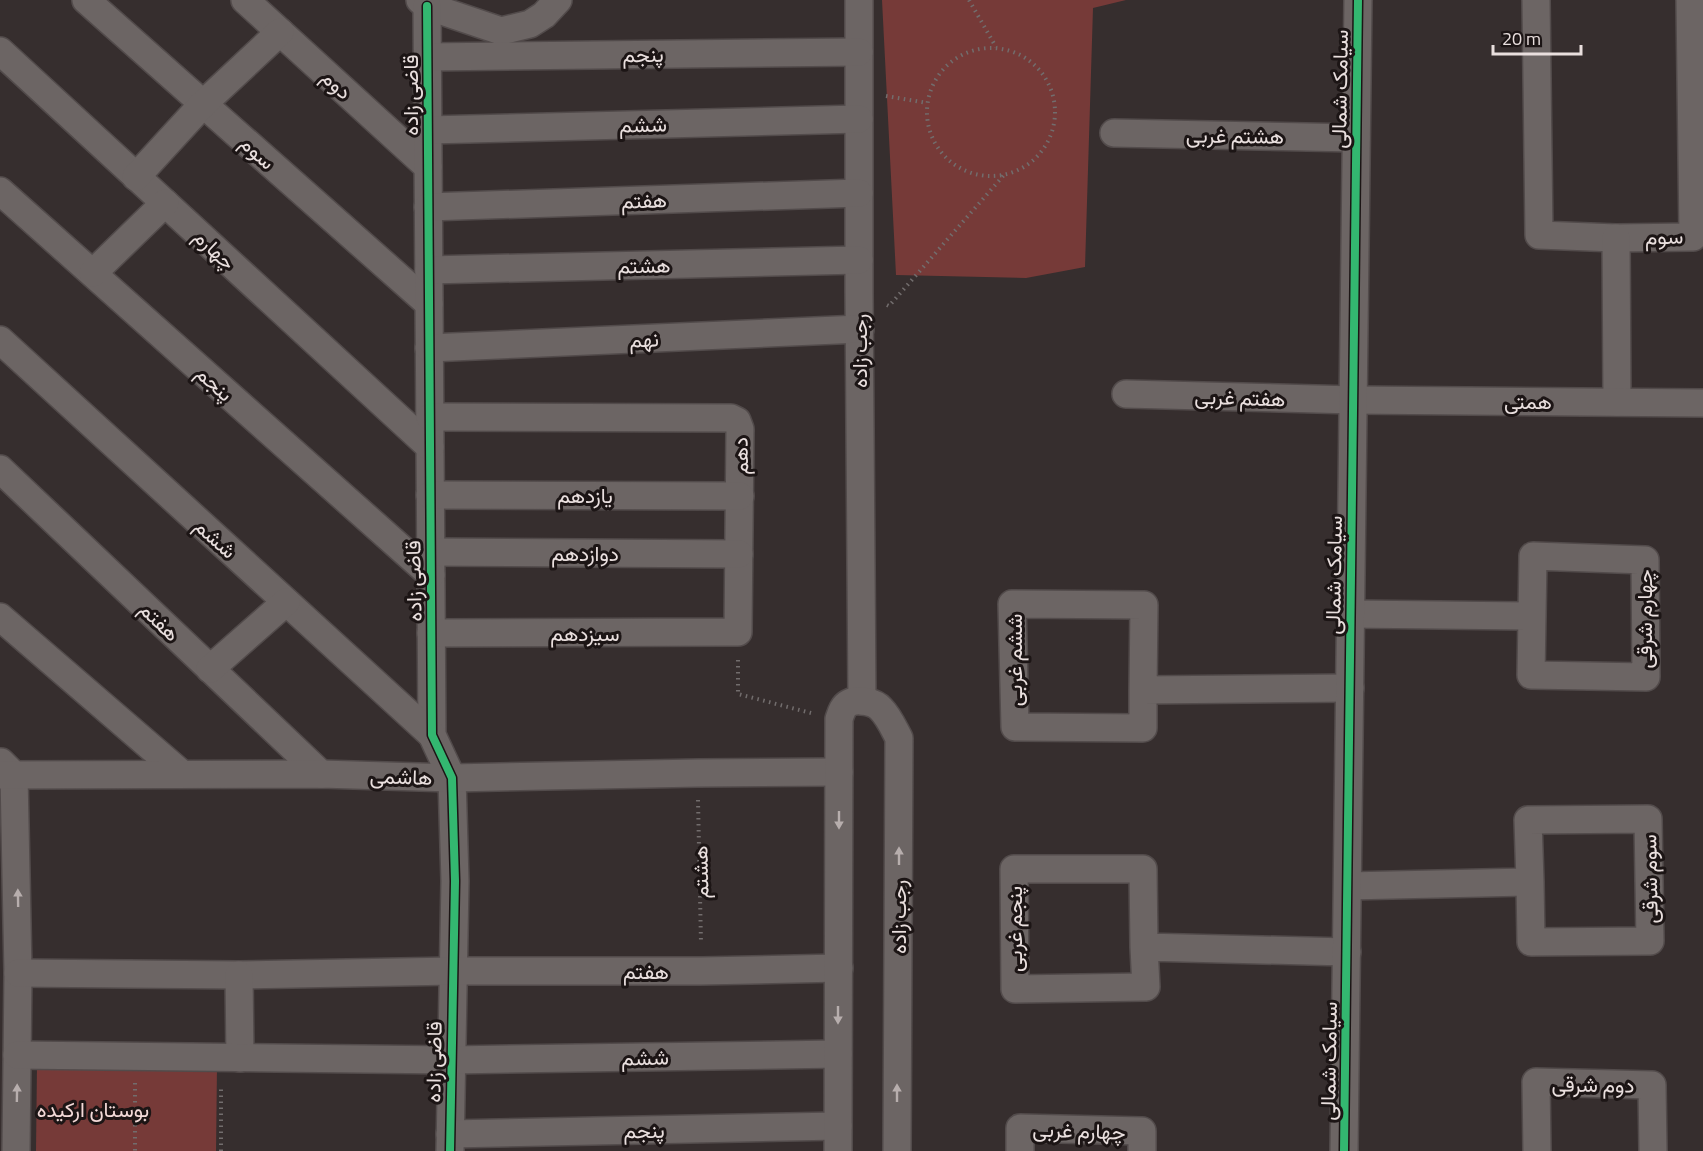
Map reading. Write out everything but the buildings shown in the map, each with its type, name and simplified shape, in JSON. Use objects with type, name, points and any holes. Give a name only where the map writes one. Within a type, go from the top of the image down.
[{"type":"street","name":"سوم","points":[[86,0],[429,304]]},
{"type":"street","name":"دوم","points":[[245,0],[428,168]]},
{"type":"street","points":[[423,3],[501,31],[530,24],[544,15],[558,0]]},
{"type":"street","name":"رجب زاده","points":[[859,0],[862,701],[880,707],[899,738],[897,1151]]},
{"type":"street","name":"سیامک شمالی","points":[[1344,1151],[1358,0]]},
{"type":"street","name":"سوم","points":[[1536,0],[1539,236],[1693,237],[1690,0]]},
{"type":"street","name":"قاضی زاده","points":[[423,3],[427,57],[428,129],[432,735],[452,778],[455,881],[450,1143]]},
{"type":"street","points":[[136,177],[203,104],[280,32]]},
{"type":"street","name":"چهارم","points":[[0,51],[430,447]]},
{"type":"street","name":"پنجم","points":[[427,57],[859,52]]},
{"type":"street","name":"ششم","points":[[428,129],[859,119]]},
{"type":"street","name":"هشتم غربی","points":[[1114,133],[1356,138]]},
{"type":"street","name":"پنجم","points":[[0,191],[431,564]]},
{"type":"street","name":"هفتم","points":[[428,207],[859,193]]},
{"type":"street","points":[[93,273],[165,203]]},
{"type":"street","name":"سوم","points":[[1616,237],[1617,402]]},
{"type":"street","name":"هشتم","points":[[429,270],[859,260]]},
{"type":"street","name":"نهم","points":[[429,348],[860,329]]},
{"type":"street","name":"ششم","points":[[0,340],[432,735]]},
{"type":"street","name":"هفتم غربی","points":[[1126,394],[1354,400]]},
{"type":"street","name":"همتی","points":[[1354,400],[1703,403]]},
{"type":"street","name":"دهم","points":[[430,417],[731,418],[737,421],[740,429],[738,632]]},
{"type":"street","name":"هفتم","points":[[0,469],[321,774]]},
{"type":"street","name":"یازدهم","points":[[430,495],[740,496]]},
{"type":"street","name":"دوازدهم","points":[[431,564],[739,554]]},
{"type":"street","name":"چهارم شرقی","points":[[1533,556],[1645,560],[1646,678],[1531,675],[1532,616],[1533,556]]},
{"type":"street","points":[[210,669],[286,602]]},
{"type":"street","name":"ششم غربی","points":[[1012,604],[1144,605],[1143,690],[1143,728],[1015,728],[1012,604]]},
{"type":"street","points":[[1351,614],[1532,616]]},
{"type":"street","points":[[0,617],[183,774]]},
{"type":"street","name":"سیزدهم","points":[[431,633],[738,632]]},
{"type":"street","points":[[1143,690],[1350,688]]},
{"type":"street","points":[[838,1138],[839,719],[847,704],[862,701]]},
{"type":"street","points":[[5,770],[18,973],[16,1151]]},
{"type":"street","name":"هاشمی","points":[[5,770],[452,778],[698,772],[839,772]]},
{"type":"street","name":"سوم شرقی","points":[[1648,819],[1650,941],[1531,942],[1530,882],[1528,820],[1648,819]]},
{"type":"street","name":"پنجم غربی","points":[[1014,869],[1143,869],[1144,947],[1146,987],[1015,989],[1014,869]]},
{"type":"street","points":[[1348,886],[1530,882]]},
{"type":"street","points":[[1144,947],[1347,952]]},
{"type":"street","name":"هفتم","points":[[18,973],[238,975],[839,968]]},
{"type":"street","points":[[231,1057],[238,975]]},
{"type":"street","name":"ششم","points":[[17,1055],[451,1060],[838,1054]]},
{"type":"street","name":"دوم شرقی","points":[[1537,1151],[1536,1082],[1652,1085],[1653,1151]]},
{"type":"street","name":"چهارم غربی","points":[[1020,1151],[1020,1128],[1142,1131],[1142,1151]]},
{"type":"street","name":"پنجم","points":[[450,1143],[838,1138]]},
{"type":"path","points":[[969,0],[996,47]]},
{"type":"path","points":[[996,47],[1021,55],[1042,73],[1053,97],[1054,123],[1045,147],[1028,165],[1005,175],[979,175],[956,166],[938,149],[928,127],[927,103],[934,80],[950,62],[971,50],[996,47]]},
{"type":"path","points":[[859,92],[927,103]]},
{"type":"path","points":[[859,292],[889,306],[1005,175]]},
{"type":"path","points":[[738,632],[738,694],[839,719]]},
{"type":"path","points":[[221,1151],[231,1057]]},
{"type":"path","points":[[135,1077],[135,1151]]},
{"type":"green space","points":[[882,0],[1126,0],[1093,8],[1085,267],[1026,278],[896,275]]},
{"type":"green space","name":"بوستان ارکیده","points":[[37,1065],[217,1067],[216,1151],[36,1151]]},
{"type":"cycle path","points":[[1344,1151],[1358,0]]},
{"type":"cycle path","points":[[427,6],[432,735],[452,778],[455,881],[450,1151]]}]
